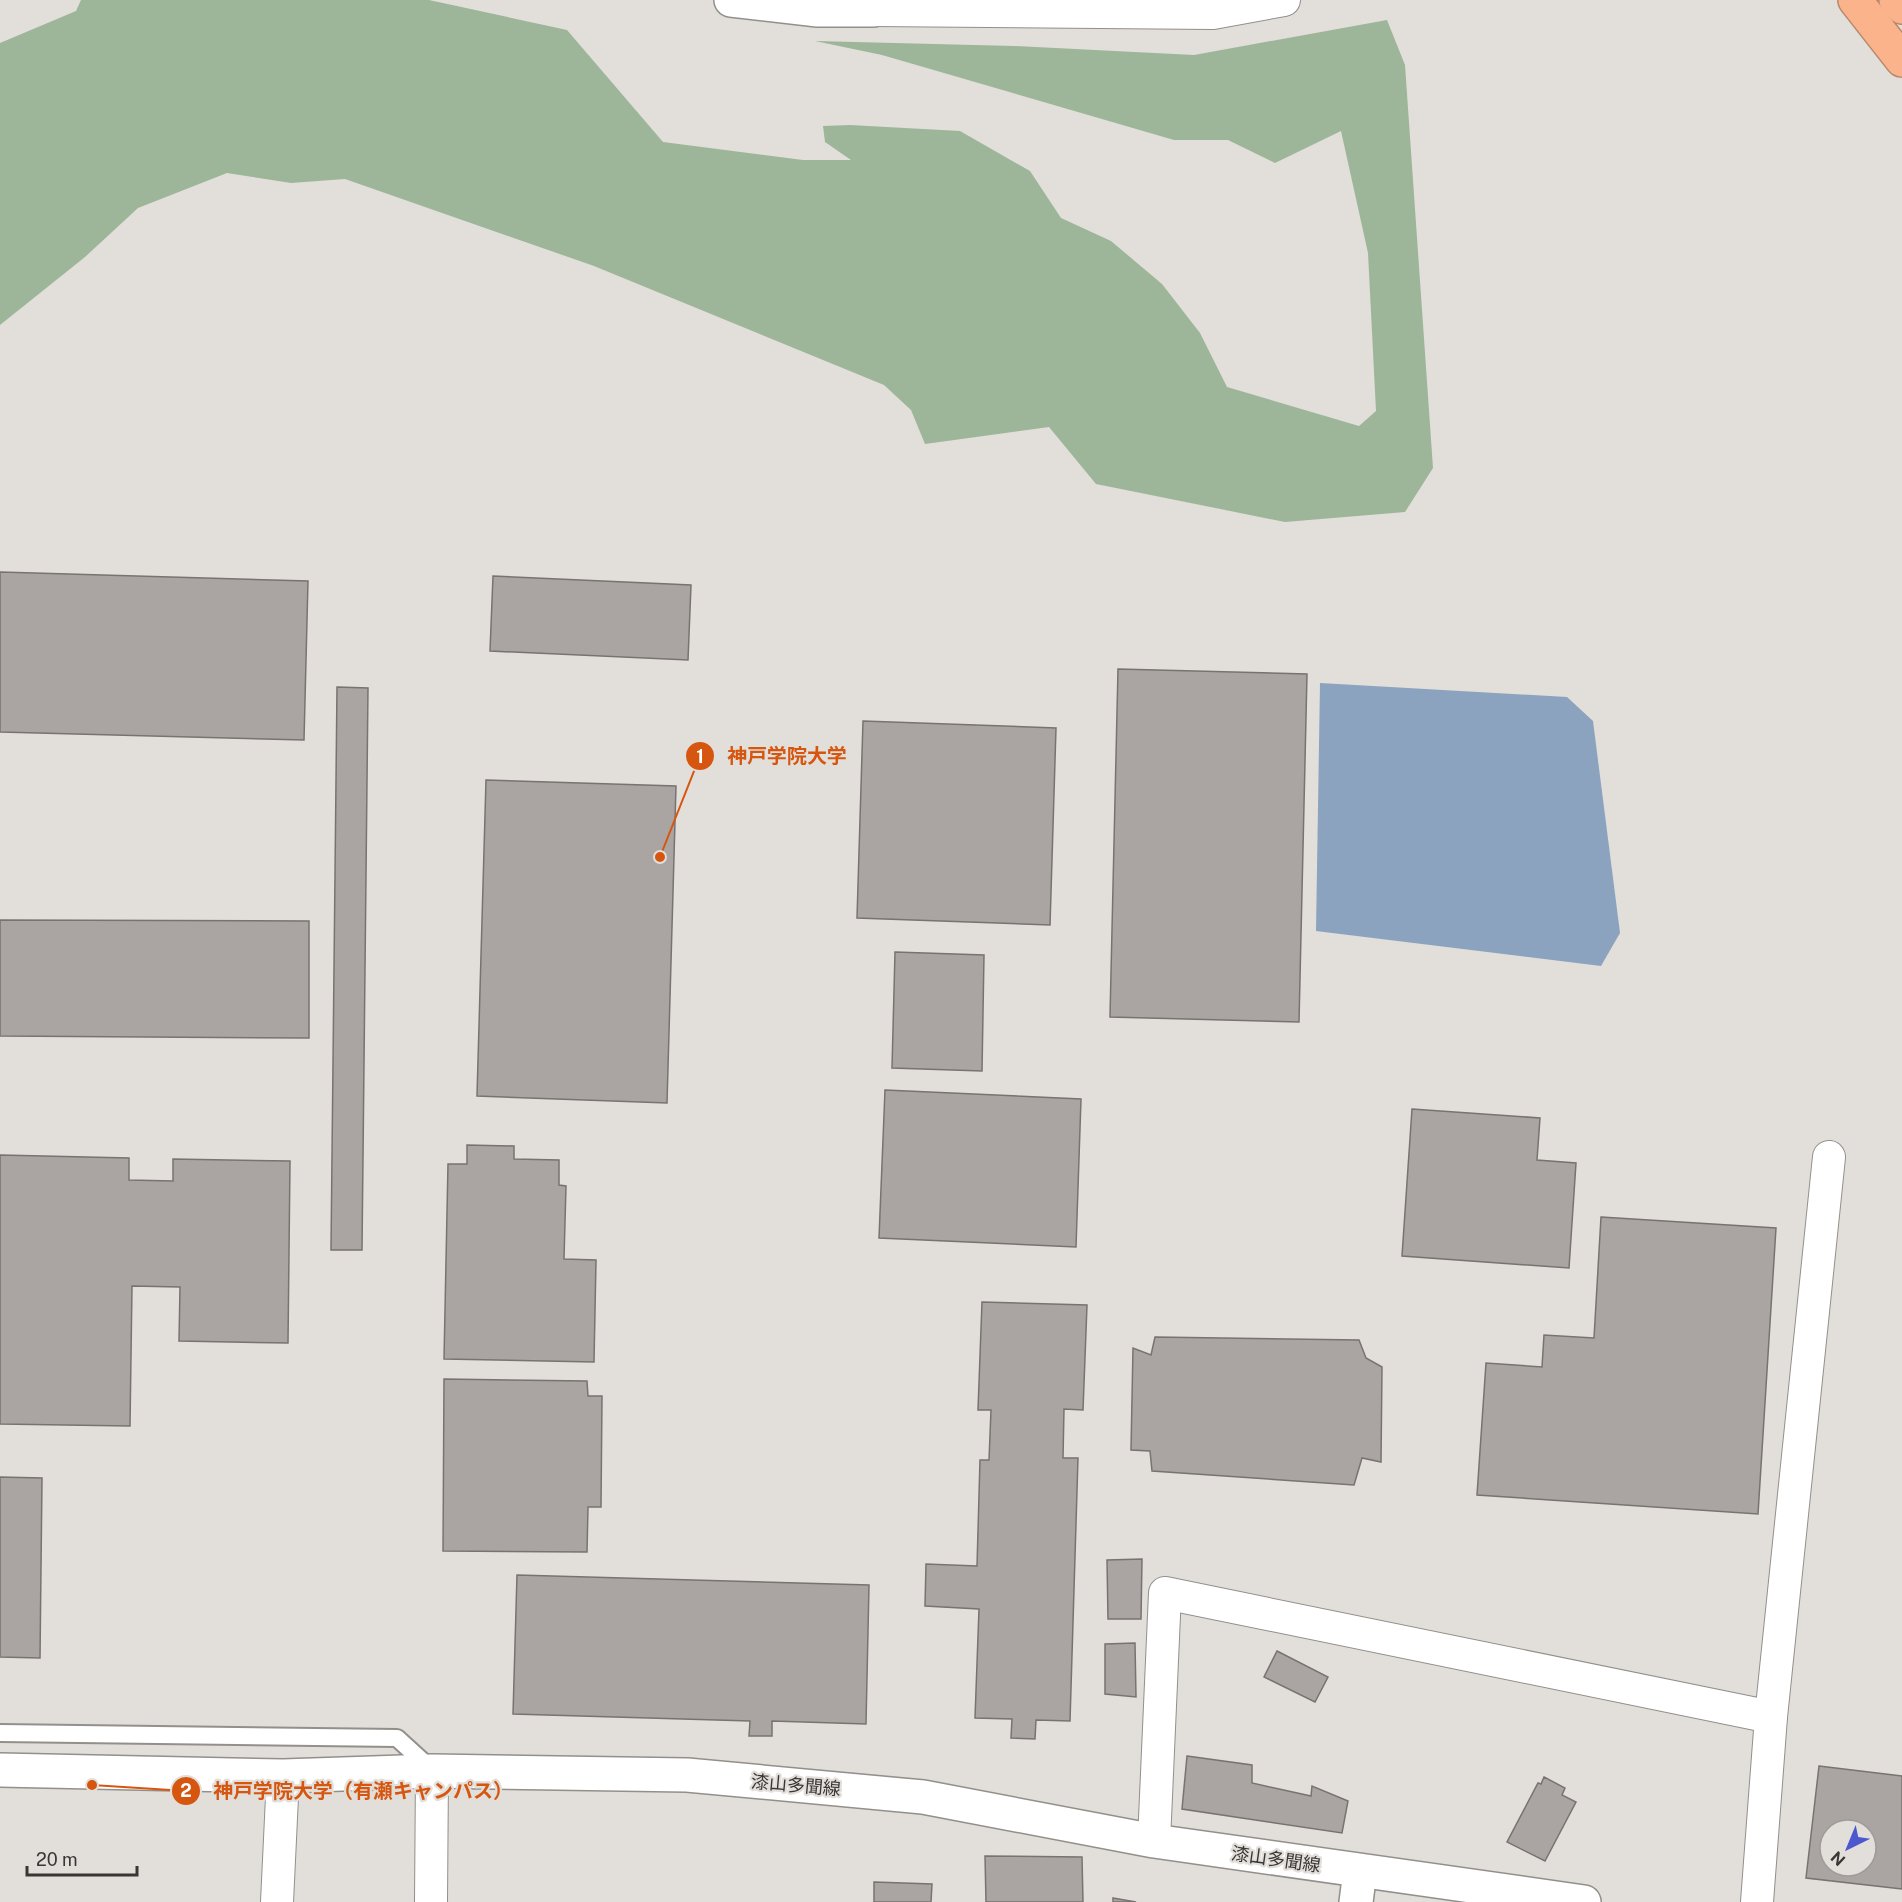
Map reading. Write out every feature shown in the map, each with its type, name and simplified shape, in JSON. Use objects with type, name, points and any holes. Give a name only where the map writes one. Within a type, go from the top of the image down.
[{"type":"highway","points":[[1855,0],[1902,60]]},
{"type":"highway","points":[[1896,0],[1902,7]]},
{"type":"street","points":[[731,0],[818,10],[876,5],[1213,13],[1284,0]]},
{"type":"street","points":[[1757,1902],[1771,1717],[1829,1156]]},
{"type":"street","points":[[1154,1841],[1165,1593],[1771,1717]]},
{"type":"street","name":"漆山多聞線","points":[[0,1770],[283,1776],[432,1771],[687,1775],[923,1797],[1154,1841],[1358,1886],[1584,1902]]},
{"type":"street","points":[[431,1902],[432,1771]]},
{"type":"street","points":[[277,1902],[283,1776]]},
{"type":"lane","points":[[0,1733],[397,1738],[432,1771]]},
{"type":"green space","points":[[81,0],[429,0],[567,30],[663,142],[803,160],[851,160],[825,142],[823,126],[850,125],[960,131],[1030,171],[1061,218],[1111,241],[1162,284],[1200,333],[1227,387],[1359,426],[1376,411],[1368,253],[1341,131],[1275,163],[1228,140],[1174,140],[882,55],[815,41],[1014,46],[1194,55],[1387,20],[1405,65],[1433,468],[1405,512],[1285,522],[1096,484],[1049,427],[925,444],[911,410],[884,385],[594,266],[345,179],[291,183],[227,173],[138,208],[85,257],[0,325],[0,43],[76,11]]},
{"type":"water","points":[[1320,683],[1567,697],[1593,721],[1620,933],[1601,966],[1316,931]]},
{"type":"building","points":[[0,572],[308,581],[304,740],[0,732]]},
{"type":"building","points":[[493,576],[691,585],[688,660],[490,651]]},
{"type":"building","points":[[1118,669],[1307,674],[1299,1022],[1110,1017]]},
{"type":"building","points":[[337,687],[368,688],[362,1250],[331,1250]]},
{"type":"building","points":[[863,721],[1056,728],[1050,925],[857,918]]},
{"type":"building","points":[[486,780],[676,786],[667,1103],[477,1096]]},
{"type":"building","points":[[0,920],[309,921],[309,1038],[0,1036]]},
{"type":"building","points":[[895,952],[984,955],[982,1071],[892,1068]]},
{"type":"building","points":[[885,1090],[1081,1099],[1076,1247],[879,1238]]},
{"type":"building","points":[[1412,1109],[1540,1118],[1537,1160],[1576,1163],[1569,1268],[1402,1256]]},
{"type":"building","points":[[467,1145],[514,1146],[514,1159],[559,1160],[559,1185],[566,1186],[564,1259],[596,1260],[594,1362],[444,1359],[448,1164],[467,1164]]},
{"type":"building","points":[[0,1155],[129,1158],[129,1180],[173,1181],[173,1159],[290,1161],[288,1343],[179,1341],[180,1287],[132,1286],[130,1426],[0,1424]]},
{"type":"building","points":[[1601,1217],[1776,1228],[1758,1514],[1477,1495],[1486,1363],[1542,1367],[1544,1335],[1594,1338]]},
{"type":"building","points":[[982,1302],[1087,1305],[1083,1410],[1064,1409],[1063,1458],[1078,1458],[1070,1721],[1036,1720],[1035,1739],[1011,1738],[1012,1719],[975,1718],[979,1609],[925,1606],[926,1564],[977,1566],[980,1460],[989,1460],[991,1410],[978,1410]]},
{"type":"building","points":[[1155,1337],[1359,1340],[1366,1358],[1382,1367],[1381,1462],[1362,1458],[1354,1485],[1152,1471],[1150,1451],[1131,1450],[1133,1348],[1151,1355]]},
{"type":"building","points":[[444,1379],[587,1381],[588,1396],[602,1396],[601,1507],[588,1507],[587,1552],[443,1551]]},
{"type":"building","points":[[0,1477],[42,1478],[40,1658],[0,1657]]},
{"type":"building","points":[[1142,1559],[1141,1619],[1108,1619],[1107,1560]]},
{"type":"building","points":[[517,1575],[869,1585],[866,1724],[772,1721],[772,1736],[749,1736],[750,1721],[513,1714]]},
{"type":"building","points":[[1135,1643],[1136,1697],[1105,1694],[1105,1644]]},
{"type":"building","points":[[1277,1651],[1328,1677],[1315,1702],[1264,1677]]},
{"type":"building","points":[[1187,1756],[1252,1765],[1252,1783],[1311,1796],[1312,1786],[1348,1801],[1342,1833],[1182,1809]]},
{"type":"building","points":[[1819,1766],[1902,1776],[1902,1889],[1806,1878]]},
{"type":"building","points":[[1544,1777],[1565,1788],[1562,1795],[1576,1802],[1545,1861],[1507,1842],[1538,1783],[1541,1784]]},
{"type":"building","points":[[985,1856],[1082,1857],[1083,1902],[986,1902]]},
{"type":"building","points":[[874,1882],[932,1884],[931,1902],[874,1902]]},
{"type":"building","points":[[1113,1898],[1136,1902],[1113,1902]]},
{"type":"place","name":"神戸学院大学","points":[[660,857]]},
{"type":"place","name":"神戸学院大学（有瀬キャンパス）","points":[[92,1785]]}]
